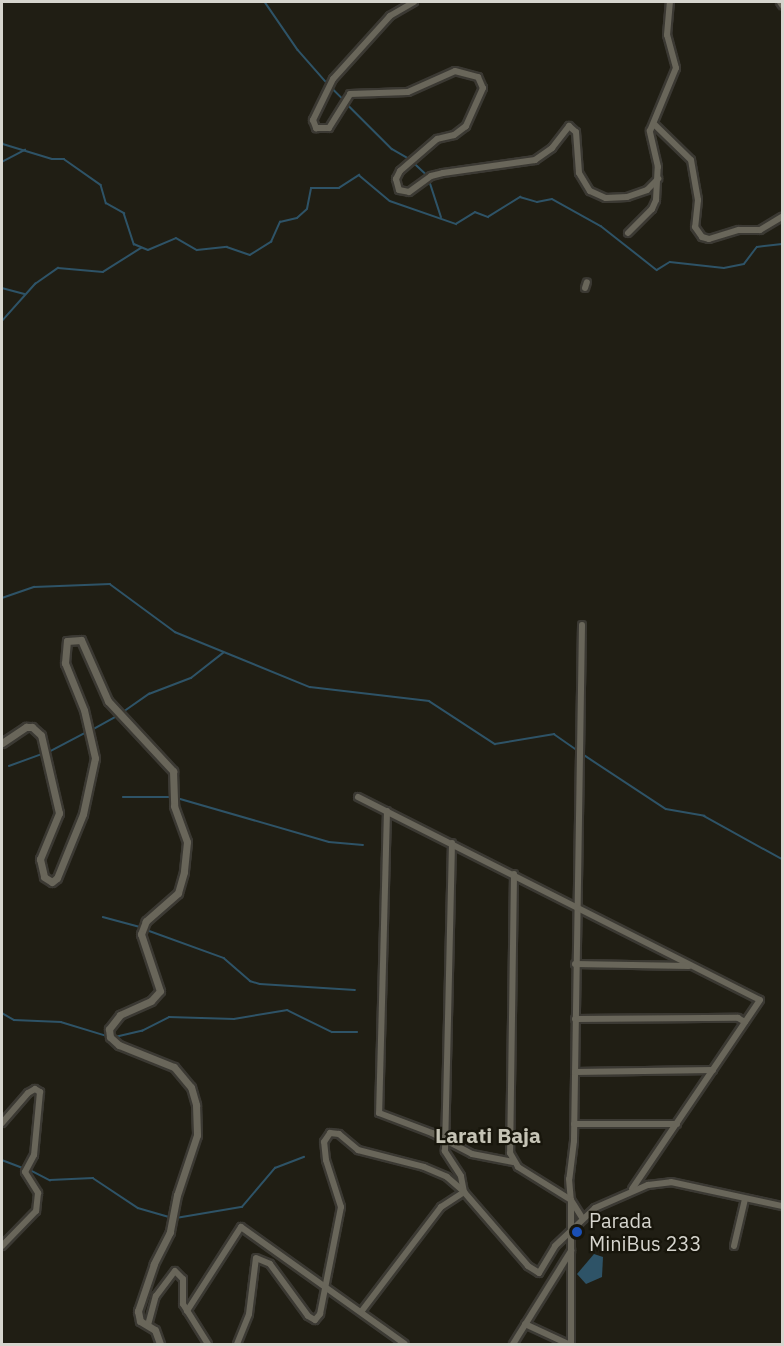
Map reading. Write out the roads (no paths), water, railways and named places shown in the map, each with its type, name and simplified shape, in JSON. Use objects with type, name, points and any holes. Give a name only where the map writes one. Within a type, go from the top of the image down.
[{"type":"street","points":[[414,2],[390,16],[333,79],[314,120],[316,128],[329,128],[350,94],[408,92],[455,71],[478,77],[483,88],[466,126],[454,135],[437,139],[400,171],[396,179],[399,190],[409,192],[431,176],[443,173],[535,160],[552,148],[569,126],[576,132],[579,173],[590,190],[606,198],[627,197],[647,190],[658,179]]},
{"type":"street","points":[[628,233],[652,209],[658,179],[650,131],[655,125],[658,106],[676,68],[667,35],[670,2]]},
{"type":"street","points":[[780,2],[783,5]]},
{"type":"street","points":[[655,125],[691,160],[698,200],[695,227],[702,237],[709,239],[739,230],[760,230],[783,217]]},
{"type":"street","points":[[525,1324],[569,1344],[582,625]]},
{"type":"street","points":[[2,743],[32,727],[44,745],[59,813],[40,859],[44,877],[52,882],[57,878],[83,814],[95,758],[84,710],[65,663],[66,641],[81,640],[108,701],[173,771],[174,806],[187,842],[184,872],[178,893],[146,921],[141,934],[160,991],[151,1001],[120,1015],[109,1029],[110,1036],[119,1045],[174,1066],[190,1087],[196,1104],[197,1135],[177,1195],[170,1232],[154,1264],[138,1311],[140,1321],[155,1330],[160,1344]]},
{"type":"street","points":[[358,797],[760,1000],[632,1189]]},
{"type":"street","points":[[387,811],[379,1113],[432,1133],[445,1142],[472,1154],[513,1162],[571,1200],[584,1219]]},
{"type":"street","points":[[452,843],[445,1142],[446,1156],[461,1176],[464,1192]]},
{"type":"street","points":[[513,1162],[510,1153],[514,874]]},
{"type":"street","points":[[575,964],[692,966]]},
{"type":"street","points":[[575,1019],[738,1018],[745,1022]]},
{"type":"street","points":[[575,1072],[712,1070]]},
{"type":"street","points":[[2,1123],[28,1093],[35,1089],[40,1092],[34,1155],[25,1172],[38,1193],[36,1211],[2,1246]]},
{"type":"street","points":[[574,1124],[677,1124]]},
{"type":"street","points":[[237,1344],[249,1314],[256,1258],[270,1264],[311,1319],[320,1314],[327,1288],[341,1208],[326,1160],[324,1142],[330,1133],[339,1134],[358,1150],[437,1171],[464,1192],[533,1272],[543,1271],[550,1251],[604,1202],[632,1189],[665,1181],[783,1206]]},
{"type":"street","points":[[361,1312],[441,1207],[464,1192]]},
{"type":"street","points":[[734,1246],[745,1199]]},
{"type":"street","points":[[187,1311],[241,1227],[405,1344]]},
{"type":"street","points":[[513,1344],[571,1251]]},
{"type":"street","points":[[148,1324],[156,1296],[175,1271],[183,1279],[181,1289],[187,1311],[208,1344]]},
{"type":"water","points":[[594,1254],[603,1257],[602,1277],[586,1284],[577,1274]]},
{"type":"waterway","points":[[265,2],[298,50],[328,84]]},
{"type":"waterway","points":[[332,88],[343,99]]},
{"type":"waterway","points":[[346,103],[392,149],[409,159]]},
{"type":"waterway","points":[[2,139],[3,144],[52,159],[64,159],[101,185],[106,203],[124,213],[134,244],[148,250],[176,238],[197,250],[227,247],[250,255],[271,242],[280,222],[297,218],[307,209],[311,188],[339,188],[359,175],[390,201],[456,224],[475,212],[488,217],[520,197],[537,202],[552,199],[601,226],[657,270],[670,262],[724,268],[744,264],[757,247],[782,244]]},
{"type":"waterway","points":[[2,162],[25,150]]},
{"type":"waterway","points":[[413,162],[427,175]]},
{"type":"waterway","points":[[429,179],[441,217]]},
{"type":"waterway","points":[[2,321],[35,284],[58,268],[103,272],[141,248]]},
{"type":"waterway","points":[[2,288],[24,294]]},
{"type":"waterway","points":[[2,598],[34,587],[110,584],[175,632],[310,687],[429,701],[495,744],[554,734],[577,750]]},
{"type":"waterway","points":[[123,712],[149,694],[191,678],[223,653]]},
{"type":"waterway","points":[[92,730],[119,715]]},
{"type":"waterway","points":[[49,752],[87,732]]},
{"type":"waterway","points":[[9,766],[42,754]]},
{"type":"waterway","points":[[584,755],[666,809],[704,816],[782,859]]},
{"type":"waterway","points":[[123,797],[170,797]]},
{"type":"waterway","points":[[177,798],[329,842],[363,845]]},
{"type":"waterway","points":[[103,917],[140,927]]},
{"type":"waterway","points":[[144,929],[224,958],[250,981],[260,984],[355,990]]},
{"type":"waterway","points":[[115,1037],[142,1031],[169,1017],[234,1019],[287,1010],[332,1032],[357,1032]]},
{"type":"waterway","points":[[2,1013],[14,1020],[61,1022],[107,1036]]},
{"type":"waterway","points":[[176,1218],[242,1207],[275,1168],[304,1157]]},
{"type":"waterway","points":[[2,1160],[23,1168]]},
{"type":"waterway","points":[[28,1169],[50,1180],[93,1178],[138,1208],[169,1217]]},
{"type":"place","name":"Parada MiniBus 233","points":[[577,1232]]},
{"type":"district","name":"Larati Baja","points":[[488,1135]]}]
